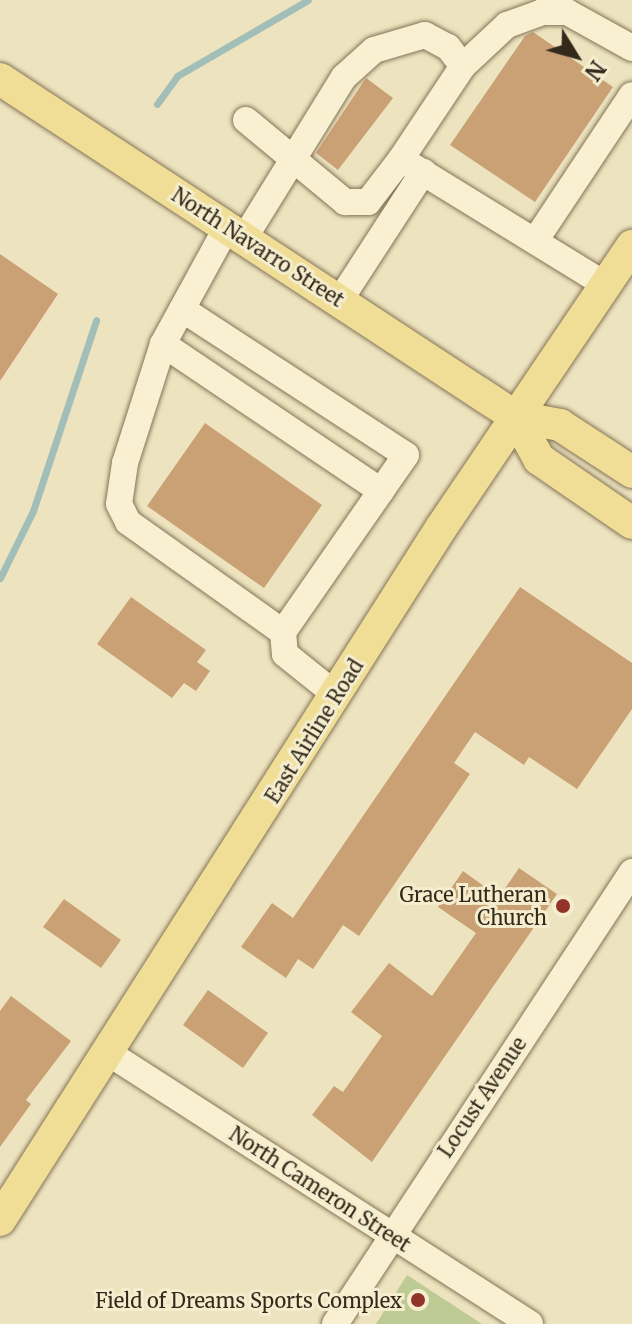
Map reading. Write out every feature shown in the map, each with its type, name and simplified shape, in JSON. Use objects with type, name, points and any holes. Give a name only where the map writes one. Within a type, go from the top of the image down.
[{"type":"main road","name":"North Navarro Street","points":[[0,79],[516,417],[560,425],[632,472]]},
{"type":"main road","name":"East Airline Road","points":[[0,1220],[110,1054],[516,417],[632,246]]},
{"type":"main road","name":"North Navarro Street","points":[[516,417],[539,459],[632,523]]},
{"type":"street","points":[[340,300],[463,66],[507,25],[542,12],[567,12],[632,48]]},
{"type":"street","points":[[283,632],[128,522],[119,504],[125,463],[163,344],[182,309],[291,158],[344,77],[374,50],[425,35],[448,47],[463,66]]},
{"type":"street","points":[[535,241],[632,95]]},
{"type":"street","points":[[246,120],[345,202],[368,202],[412,166]]},
{"type":"street","points":[[412,166],[606,285]]},
{"type":"street","points":[[182,309],[406,455],[283,632],[285,654],[336,695]]},
{"type":"street","points":[[163,344],[381,491]]},
{"type":"street","name":"Locust Avenue","points":[[335,1324],[632,872]]},
{"type":"street","name":"North Cameron Street","points":[[110,1054],[530,1324]]},
{"type":"green space","name":"Field of Dreams Sports Complex","points":[[407,1275],[482,1324],[376,1324]]},
{"type":"building","points":[[533,32],[613,87],[535,202],[450,145],[525,36]]},
{"type":"building","points":[[366,78],[393,98],[338,170],[316,153]]},
{"type":"building","points":[[0,254],[58,294],[0,381]]},
{"type":"building","points":[[205,423],[322,505],[264,588],[147,506]]},
{"type":"building","points":[[520,587],[632,663],[632,709],[577,789],[529,757],[524,765],[475,732],[454,763],[470,774],[359,936],[343,925],[313,969],[298,959],[286,978],[241,947],[272,903],[293,918]]},
{"type":"building","points":[[131,597],[206,650],[197,662],[210,671],[196,691],[184,683],[172,698],[97,644]]},
{"type":"building","points":[[519,868],[557,894],[372,1162],[312,1115],[334,1086],[343,1092],[382,1036],[351,1012],[389,963],[432,996],[476,933],[438,907],[463,871],[499,897]]},
{"type":"building","points":[[64,899],[121,940],[101,968],[43,927]]},
{"type":"building","points":[[208,990],[268,1033],[243,1068],[183,1025]]},
{"type":"building","points":[[11,996],[71,1041],[26,1100],[31,1104],[0,1147],[0,1011]]},
{"type":"waterway","points":[[157,104],[177,76],[308,0]]},
{"type":"waterway","points":[[0,578],[33,511],[96,320]]},
{"type":"place","name":"Grace Lutheran Church","points":[[563,906]]},
{"type":"place","name":"Field of Dreams Sports Complex","points":[[418,1300]]}]
